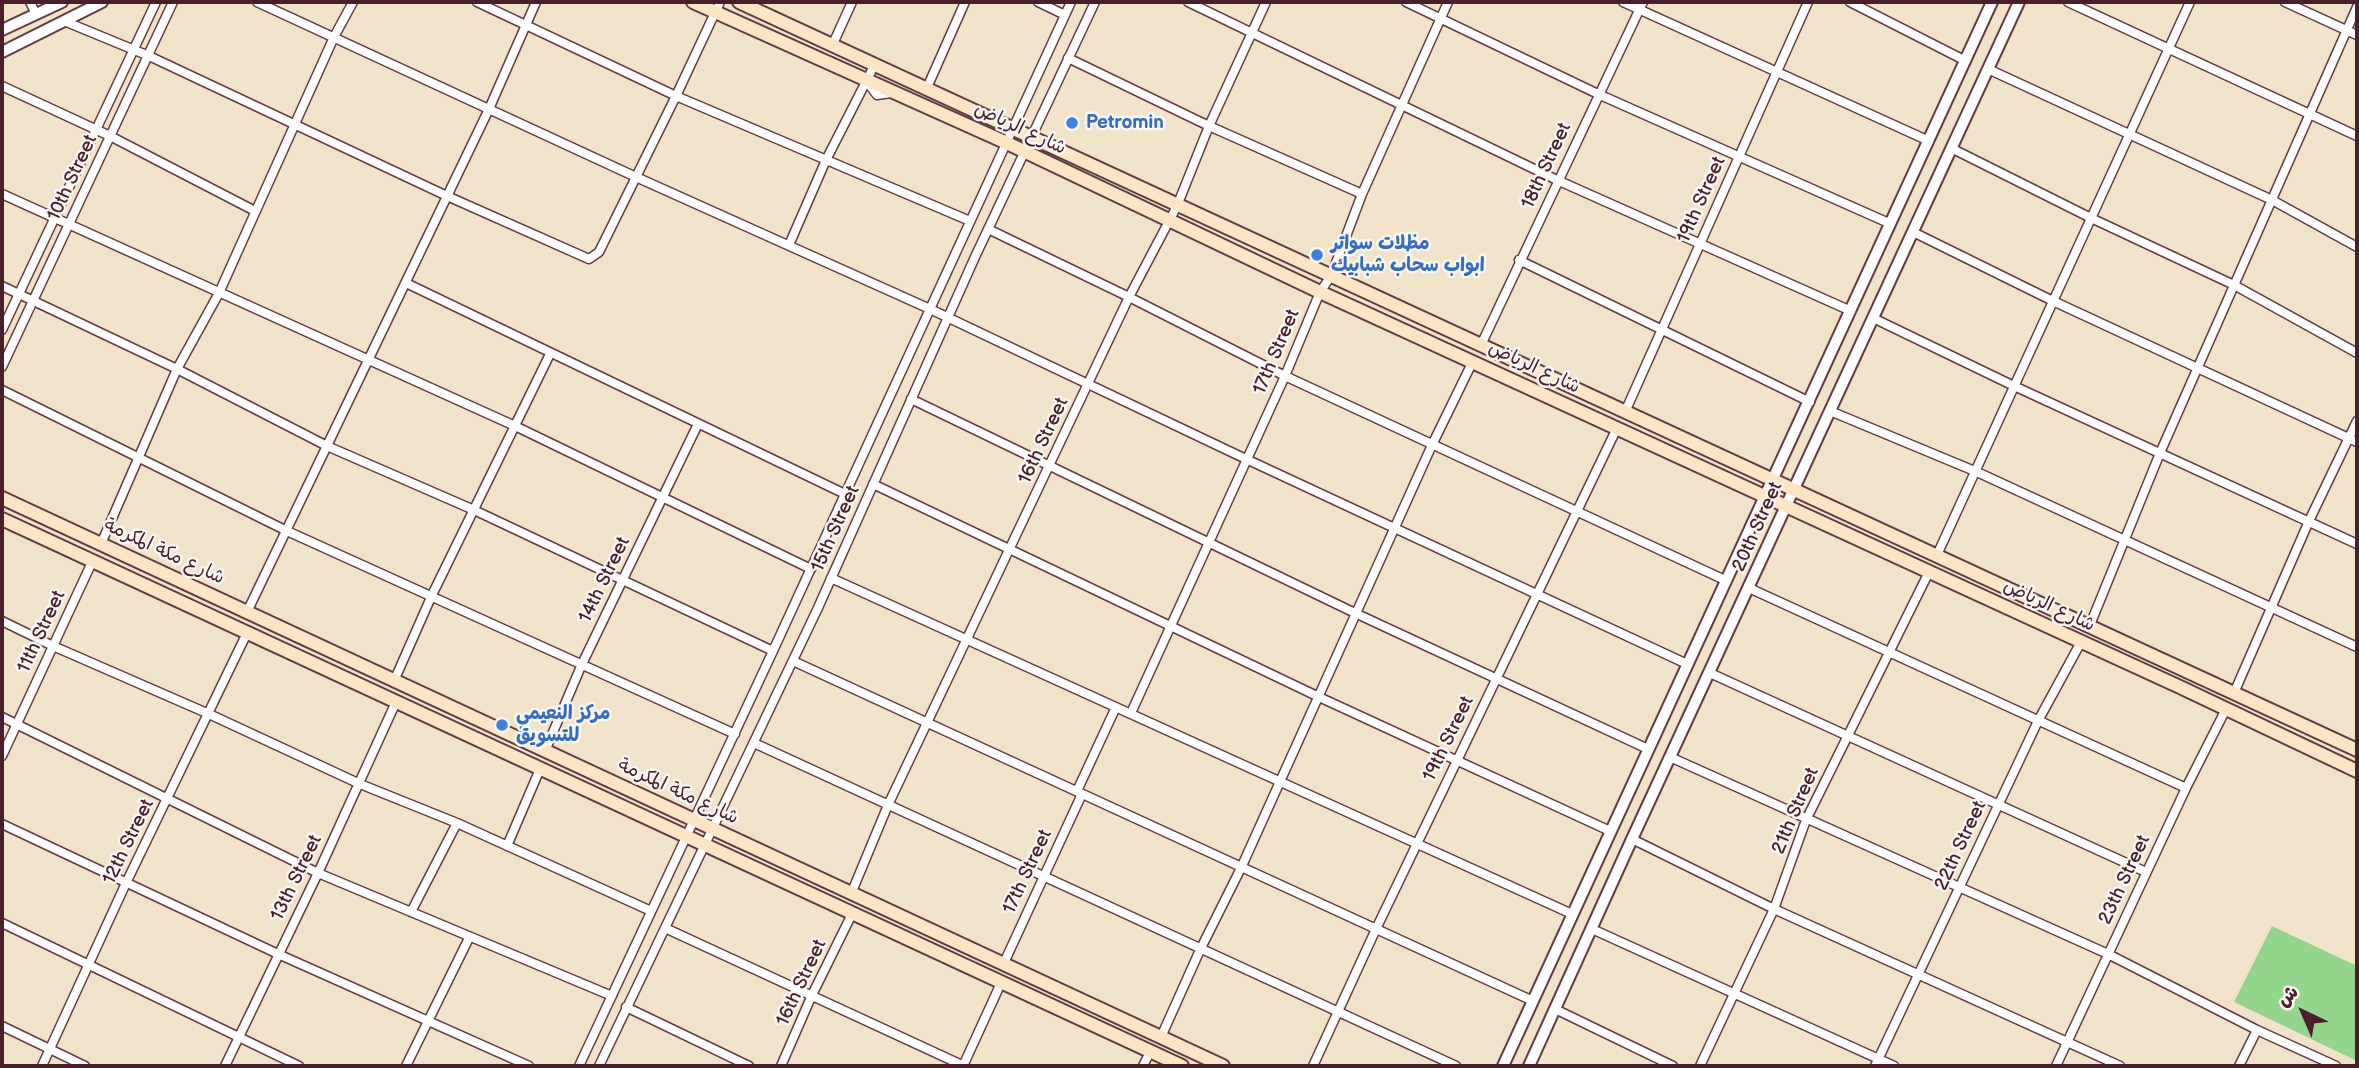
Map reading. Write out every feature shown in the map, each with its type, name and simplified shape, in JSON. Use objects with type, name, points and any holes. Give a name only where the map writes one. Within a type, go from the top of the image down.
[{"type":"main road","name":"شارع الرياض","points":[[693,2],[717,7],[866,81],[1007,143],[1320,292],[2357,771]]},
{"type":"main road","name":"شارع الرياض","points":[[739,2],[2357,750]]},
{"type":"main road","name":"شارع مكة المكرمة","points":[[2,498],[1223,1066]]},
{"type":"main road","name":"شارع مكة المكرمة","points":[[2,519],[1182,1066]]},
{"type":"street","points":[[30,2],[36,14]]},
{"type":"street","points":[[2,30],[62,2]]},
{"type":"street","points":[[2,52],[102,2]]},
{"type":"street","name":"10th Street","points":[[2,330],[156,2]]},
{"type":"street","name":"10th Street","points":[[2,367],[173,2]]},
{"type":"street","points":[[257,2],[948,317],[1246,460],[1687,664]]},
{"type":"street","points":[[101,544],[136,458],[177,369],[219,293],[297,125],[334,37],[353,2]]},
{"type":"street","points":[[477,2],[676,96],[971,221]]},
{"type":"street","points":[[247,612],[489,109],[536,2]]},
{"type":"street","points":[[832,46],[852,2]]},
{"type":"street","points":[[926,90],[965,2]]},
{"type":"street","points":[[1038,2],[1065,15]]},
{"type":"street","name":"15th Street","points":[[579,1066],[695,821],[1071,2]]},
{"type":"street","name":"15th Street","points":[[599,1066],[793,661],[988,229],[1095,2]]},
{"type":"street","points":[[1188,2],[1403,103],[1558,180],[1851,311]]},
{"type":"street","name":"16th Street","points":[[850,894],[888,805],[1088,383],[1177,206],[1209,126],[1266,2]]},
{"type":"street","points":[[1406,2],[1598,94],[1891,224]]},
{"type":"street","name":"17th Street","points":[[1131,713],[1285,376],[1320,292],[1331,276],[1362,194],[1448,2]]},
{"type":"street","points":[[1623,2],[1642,6],[1929,141]]},
{"type":"street","name":"19th Street","points":[[1625,412],[1808,2]]},
{"type":"street","points":[[1850,2],[1966,61]]},
{"type":"street","name":"20th Street","points":[[1503,1066],[1993,2]]},
{"type":"street","name":"20th Street","points":[[1529,1066],[2019,2]]},
{"type":"street","points":[[2068,2],[2357,136]]},
{"type":"street","points":[[1937,555],[2190,2]]},
{"type":"street","points":[[2285,2],[2357,35]]},
{"type":"street","name":"18th Street","points":[[1481,345],[1519,260],[1642,6]]},
{"type":"street","points":[[64,21],[149,56],[447,196],[589,259],[599,252],[717,7]]},
{"type":"street","points":[[2090,625],[2160,453],[2357,7]]},
{"type":"street","points":[[1068,58],[1209,126],[1362,194]]},
{"type":"street","points":[[789,245],[826,160],[874,66]]},
{"type":"street","points":[[1988,69],[2272,200],[2357,247]]},
{"type":"street","points":[[2,86],[96,129],[255,211]]},
{"type":"street","points":[[1951,148],[2234,285],[2357,353]]},
{"type":"street","points":[[2,194],[515,426],[811,569]]},
{"type":"street","points":[[988,229],[1285,376],[1577,509],[1727,581]]},
{"type":"street","points":[[1913,232],[2053,301],[2357,442]]},
{"type":"street","points":[[1519,260],[1810,401]]},
{"type":"street","points":[[406,283],[845,494]]},
{"type":"street","points":[[2,286],[177,369],[327,446],[474,510],[773,651]]},
{"type":"street","points":[[1873,318],[2357,544]]},
{"type":"street","points":[[394,681],[432,595],[550,354]]},
{"type":"street","points":[[1161,1037],[1473,361]]},
{"type":"street","points":[[2,390],[287,531],[735,734]]},
{"type":"street","points":[[911,398],[1355,613],[1648,749]]},
{"type":"street","points":[[1830,411],[1977,472],[2357,646]]},
{"type":"street","points":[[2234,693],[2309,521],[2357,421]]},
{"type":"street","name":"14th Street","points":[[544,751],[582,664],[698,424]]},
{"type":"street","name":"19th Street","points":[[1313,1066],[1496,677],[1617,428]]},
{"type":"street","points":[[873,484],[1319,697],[1610,831]]},
{"type":"street","name":"11th Street","points":[[2,755],[93,560]]},
{"type":"street","name":"21th Street","points":[[1700,1066],[1774,909],[1806,820],[1929,572]]},
{"type":"street","points":[[831,578],[1572,914]]},
{"type":"street","points":[[1749,588],[1888,654],[2186,788]]},
{"type":"street","points":[[2,621],[360,784],[457,823],[651,911]]},
{"type":"street","name":"12th Street","points":[[42,1066],[126,883],[247,633]]},
{"type":"street","name":"22th Street","points":[[1877,1063],[2038,721],[2081,642]]},
{"type":"street","points":[[793,661],[1533,1001]]},
{"type":"street","points":[[1710,673],[2146,872]]},
{"type":"street","name":"13th Street","points":[[225,1066],[360,784],[396,702]]},
{"type":"street","name":"17th Street","points":[[1003,965],[1116,707]]},
{"type":"street","name":"23th Street","points":[[2056,1066],[2186,788],[2226,709]]},
{"type":"street","points":[[2,717],[318,873],[612,996]]},
{"type":"street","points":[[754,743],[1457,1066]]},
{"type":"street","points":[[1670,757],[2108,954],[2257,1030],[2336,1066]]},
{"type":"street","points":[[507,846],[540,769]]},
{"type":"street","points":[[411,912],[457,823]]},
{"type":"street","points":[[2,824],[278,954],[529,1066]]},
{"type":"street","points":[[1632,839],[1774,909],[2120,1066]]},
{"type":"street","name":"16th Street","points":[[781,1066],[852,914]]},
{"type":"street","points":[[2,923],[299,1066]]},
{"type":"street","points":[[665,928],[964,1066],[1001,983]]},
{"type":"street","points":[[1592,929],[1735,993],[1877,1063],[1894,1066]]},
{"type":"street","points":[[406,1066],[469,937]]},
{"type":"street","points":[[626,1007],[749,1066]]},
{"type":"street","points":[[1555,1009],[1673,1066]]},
{"type":"street","points":[[2,1026],[85,1066]]},
{"type":"street","points":[[2239,1066],[2257,1030]]},
{"type":"street","points":[[1143,1066],[1150,1052]]},
{"type":"green space","points":[[2272,926],[2357,966],[2357,1061],[2234,1002]]},
{"type":"place","name":"Petromin","points":[[1072,123]]},
{"type":"place","name":"مظلات سواتر ابواب سحاب شبابيك","points":[[1317,255]]},
{"type":"place","name":"مركز النعيمي للتسويق","points":[[502,725]]}]
